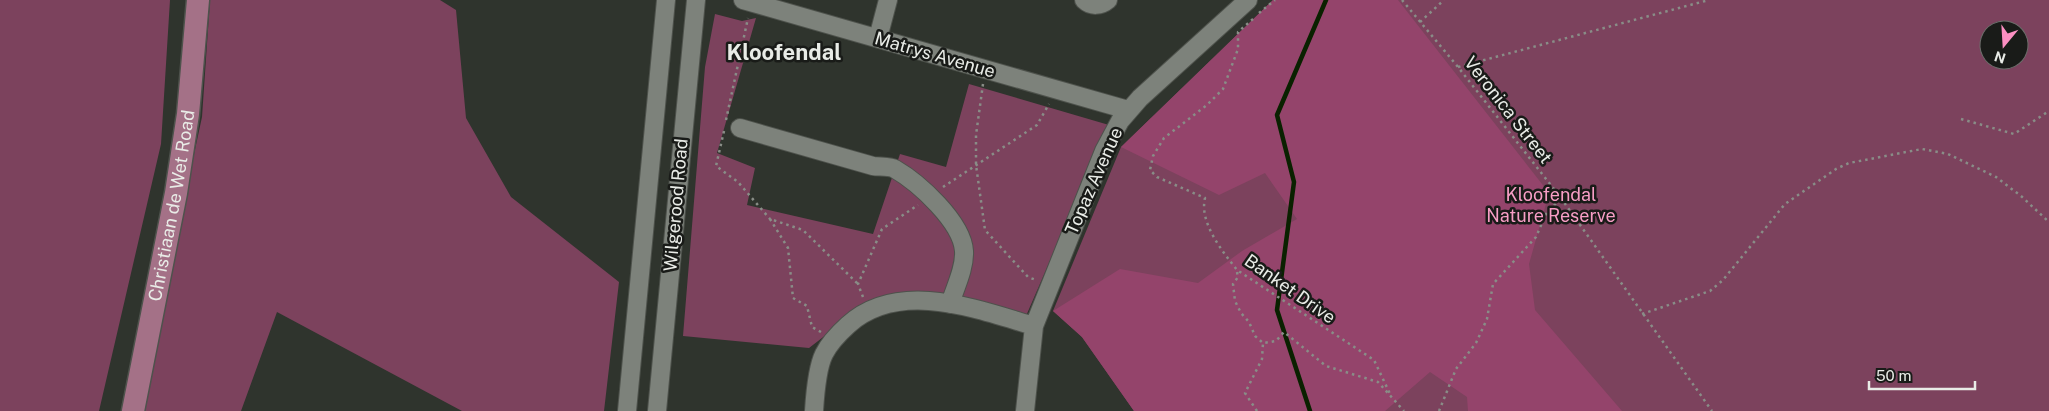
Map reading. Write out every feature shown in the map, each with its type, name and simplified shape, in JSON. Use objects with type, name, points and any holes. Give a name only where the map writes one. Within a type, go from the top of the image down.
[{"type":"main road","name":"Christiaan de Wet Road","points":[[133,411],[176,193],[188,114],[198,0]]},
{"type":"street","name":"Wilgerood Road","points":[[627,411],[666,0]]},
{"type":"street","name":"Wilgerood Road","points":[[657,411],[696,0]]},
{"type":"street","name":"Matrys Avenue","points":[[743,0],[1128,110]]},
{"type":"street","points":[[878,38],[888,0]]},
{"type":"street","points":[[1084,0],[1094,5],[1105,3],[1108,0]]},
{"type":"street","name":"Topaz Avenue","points":[[1025,411],[1034,326],[1049,284],[1104,151],[1120,121],[1128,110],[1248,0]]},
{"type":"street","points":[[740,128],[872,166],[894,168],[930,196],[949,217],[959,234],[964,252],[950,304]]},
{"type":"street","points":[[814,411],[823,356],[834,338],[868,310],[892,302],[923,301],[967,306],[1034,326]]},
{"type":"path","name":"Banket Drive","points":[[1275,0],[1238,32],[1238,49],[1223,89],[1207,105],[1164,138],[1153,156],[1150,170],[1157,177],[1205,198],[1203,206],[1208,225],[1223,253],[1237,270],[1374,360],[1391,396]]},
{"type":"path","points":[[1402,0],[1420,22],[1444,0]]},
{"type":"path","points":[[1458,66],[1709,0]]},
{"type":"path","name":"Veronica Street","points":[[1420,22],[1458,66],[1561,198],[1712,411]]},
{"type":"path","points":[[984,70],[976,135],[976,165],[985,230],[1028,277],[1049,284]]},
{"type":"path","points":[[1961,119],[2014,134],[2049,112]]},
{"type":"path","points":[[1642,314],[1710,291],[1723,280],[1785,204],[1836,169],[1849,163],[1922,149],[1948,154],[1996,177],[2021,196],[2049,222]]},
{"type":"path","points":[[1439,411],[1456,369],[1476,343],[1487,319],[1494,284],[1536,237],[1546,214],[1561,198]]},
{"type":"path","points":[[834,338],[812,327],[807,306],[793,298],[788,248],[770,219],[803,230],[858,284]]},
{"type":"path","points":[[1237,270],[1238,277],[1233,284],[1236,301],[1255,336],[1264,343],[1276,341],[1284,332],[1326,366],[1378,382],[1404,411]]},
{"type":"path","points":[[1256,411],[1245,393],[1262,359],[1264,343]]},
{"type":"green space","points":[[0,0],[170,0],[161,144],[99,411],[0,411]]},
{"type":"green space","points":[[210,0],[440,0],[456,10],[466,118],[511,197],[619,282],[604,411],[462,411],[277,312],[241,411],[139,411],[202,117]]},
{"type":"green space","name":"Kloofendal Nature Reserve","points":[[1273,0],[2049,0],[2049,411],[1134,411],[1082,337],[1053,311],[1121,147]]},
{"type":"green space","points":[[715,14],[742,21],[756,18],[717,153],[755,168],[747,205],[873,234],[900,154],[946,167],[969,84],[1109,125],[1026,316],[983,302],[903,293],[866,304],[809,348],[683,336],[705,67]]},
{"type":"shaded area","points":[[1273,0],[1398,0],[1549,193],[1529,264],[1535,310],[1622,411],[1468,411],[1467,397],[1430,372],[1385,411],[1134,411],[1082,337],[1053,311],[1120,269],[1198,283],[1242,251],[1297,219],[1265,173],[1219,195],[1121,147]]},
{"type":"waterway","points":[[1310,411],[1277,310],[1294,182],[1277,115],[1326,0]]},
{"type":"district","name":"Kloofendal","points":[[784,52]]}]
